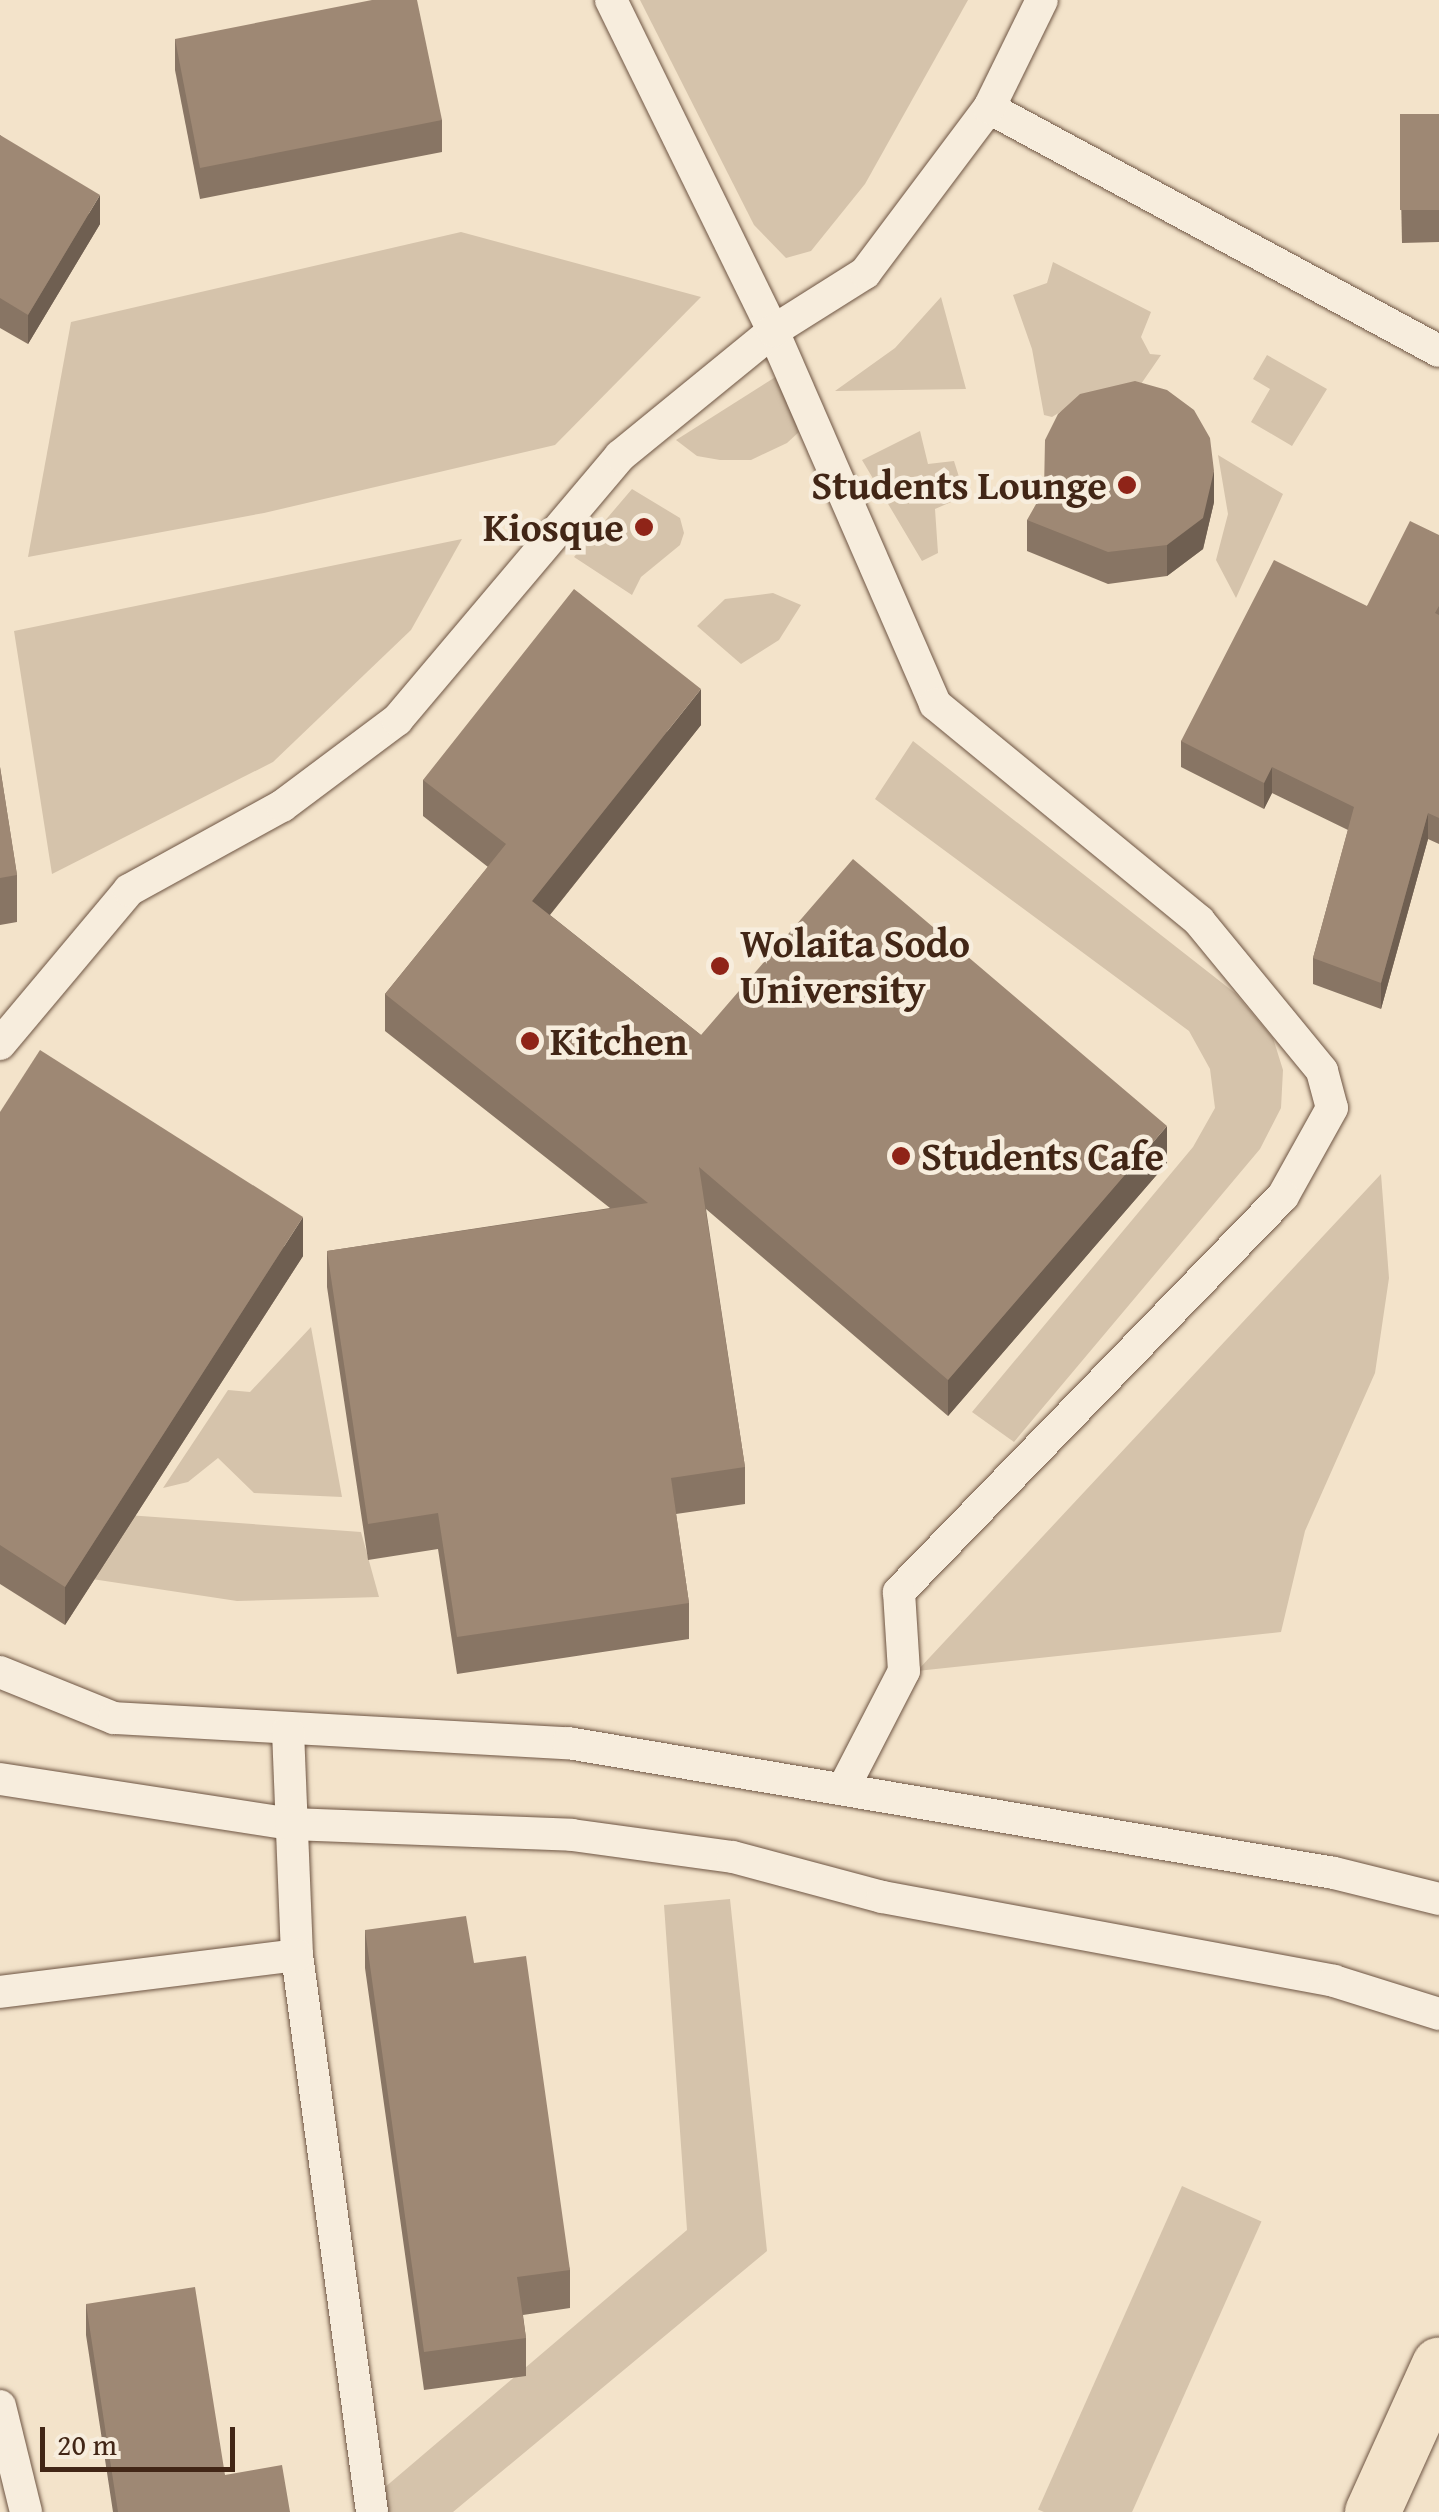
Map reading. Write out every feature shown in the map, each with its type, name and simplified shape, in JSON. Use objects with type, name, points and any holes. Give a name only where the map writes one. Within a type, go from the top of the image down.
[{"type":"highway","points":[[1372,2512],[1439,2364]]},
{"type":"lane","points":[[611,0],[773,331],[935,704],[1199,921],[1322,1071],[1332,1108],[1284,1196],[899,1592],[904,1670],[844,1788]]},
{"type":"lane","points":[[0,1044],[129,890],[282,806],[397,720],[620,456],[773,331],[865,273],[989,108],[1042,0]]},
{"type":"lane","points":[[989,108],[1439,351]]},
{"type":"lane","points":[[0,1672],[114,1718],[288,1731],[568,1743],[1334,1873],[1439,1899]]},
{"type":"lane","points":[[288,1731],[296,1955],[372,2512]]},
{"type":"lane","points":[[0,1779],[291,1824],[572,1835],[732,1857],[882,1897],[1334,1981],[1439,2014]]},
{"type":"lane","points":[[0,1992],[296,1955]]},
{"type":"lane","points":[[0,2406],[26,2512]]},
{"type":"shaded area","points":[[640,0],[968,0],[865,184],[811,251],[786,258],[754,225]]},
{"type":"shaded area","points":[[461,232],[701,297],[555,445],[264,513],[28,557],[71,322]]},
{"type":"shaded area","points":[[1053,262],[1151,312],[1141,337],[1150,354],[1161,355],[1141,384],[1088,395],[1052,417],[1044,415],[1032,349],[1013,295],[1047,283]]},
{"type":"shaded area","points":[[941,297],[966,389],[835,391],[895,348]]},
{"type":"shaded area","points":[[1267,355],[1327,389],[1292,446],[1251,422],[1270,389],[1253,379]]},
{"type":"shaded area","points":[[777,376],[799,432],[787,443],[751,460],[720,460],[697,456],[676,440]]},
{"type":"shaded area","points":[[920,431],[928,464],[954,461],[965,496],[935,509],[938,553],[922,561],[862,460]]},
{"type":"shaded area","points":[[1218,455],[1283,494],[1236,598],[1216,560],[1228,514]]},
{"type":"shaded area","points":[[632,489],[680,518],[684,533],[680,545],[641,577],[632,595],[574,557]]},
{"type":"shaded area","points":[[462,539],[411,630],[273,762],[52,874],[14,631]]},
{"type":"shaded area","points":[[773,593],[801,605],[779,640],[741,664],[697,626],[725,599]]},
{"type":"shaded area","points":[[913,741],[1235,993],[1273,1038],[1283,1070],[1281,1108],[1260,1149],[1014,1442],[972,1412],[1193,1147],[1215,1108],[1210,1069],[1189,1031],[875,799]]},
{"type":"shaded area","points":[[1381,1174],[1389,1278],[1375,1373],[1305,1531],[1281,1632],[917,1671]]},
{"type":"shaded area","points":[[311,1327],[342,1497],[254,1493],[218,1458],[188,1482],[163,1488],[228,1390],[250,1392]]},
{"type":"shaded area","points":[[127,1515],[361,1532],[379,1597],[237,1601],[92,1579]]},
{"type":"shaded area","points":[[730,1899],[767,2251],[453,2512],[388,2512],[377,2494],[687,2230],[664,1905]]},
{"type":"shaded area","points":[[1182,2186],[1261,2221],[1132,2512],[1038,2509]]},
{"type":"building","points":[[372,0],[417,0],[442,120],[200,168],[175,39]]},
{"type":"building","points":[[1400,114],[1439,114],[1439,210],[1400,210]]},
{"type":"building","points":[[0,135],[100,195],[28,315],[0,298]]},
{"type":"building","name":"Students Lounge","points":[[1135,381],[1167,390],[1194,410],[1210,438],[1214,471],[1203,518],[1167,545],[1108,552],[1027,520],[1044,490],[1045,440],[1058,414],[1080,394]]},
{"type":"building","points":[[1410,521],[1439,535],[1439,606],[1435,613],[1439,615],[1439,818],[1428,813],[1381,983],[1313,958],[1354,807],[1272,767],[1264,783],[1181,741],[1274,560],[1367,606]]},
{"type":"building","points":[[574,589],[701,689],[532,901],[701,1035],[853,859],[1167,1126],[948,1380],[699,1167],[745,1467],[671,1478],[689,1603],[457,1637],[438,1513],[368,1524],[327,1251],[648,1203],[385,994],[506,844],[423,780]]},
{"type":"building","points":[[0,767],[17,875],[0,878]]},
{"type":"building","points":[[40,1050],[303,1217],[65,1587],[0,1545],[0,1112]]},
{"type":"building","points":[[466,1916],[474,1963],[526,1956],[570,2270],[517,2277],[526,2338],[424,2352],[365,1930]]},
{"type":"building","points":[[195,2287],[225,2475],[282,2465],[290,2512],[118,2512],[86,2304]]},
{"type":"place","name":"Students Lounge","points":[[1127,485]]},
{"type":"place","name":"Kiosque","points":[[644,527]]},
{"type":"place","name":"Wolaita Sodo University","points":[[720,966]]},
{"type":"place","name":"Kitchen","points":[[530,1041]]},
{"type":"place","name":"Students Cafe","points":[[901,1156]]}]
